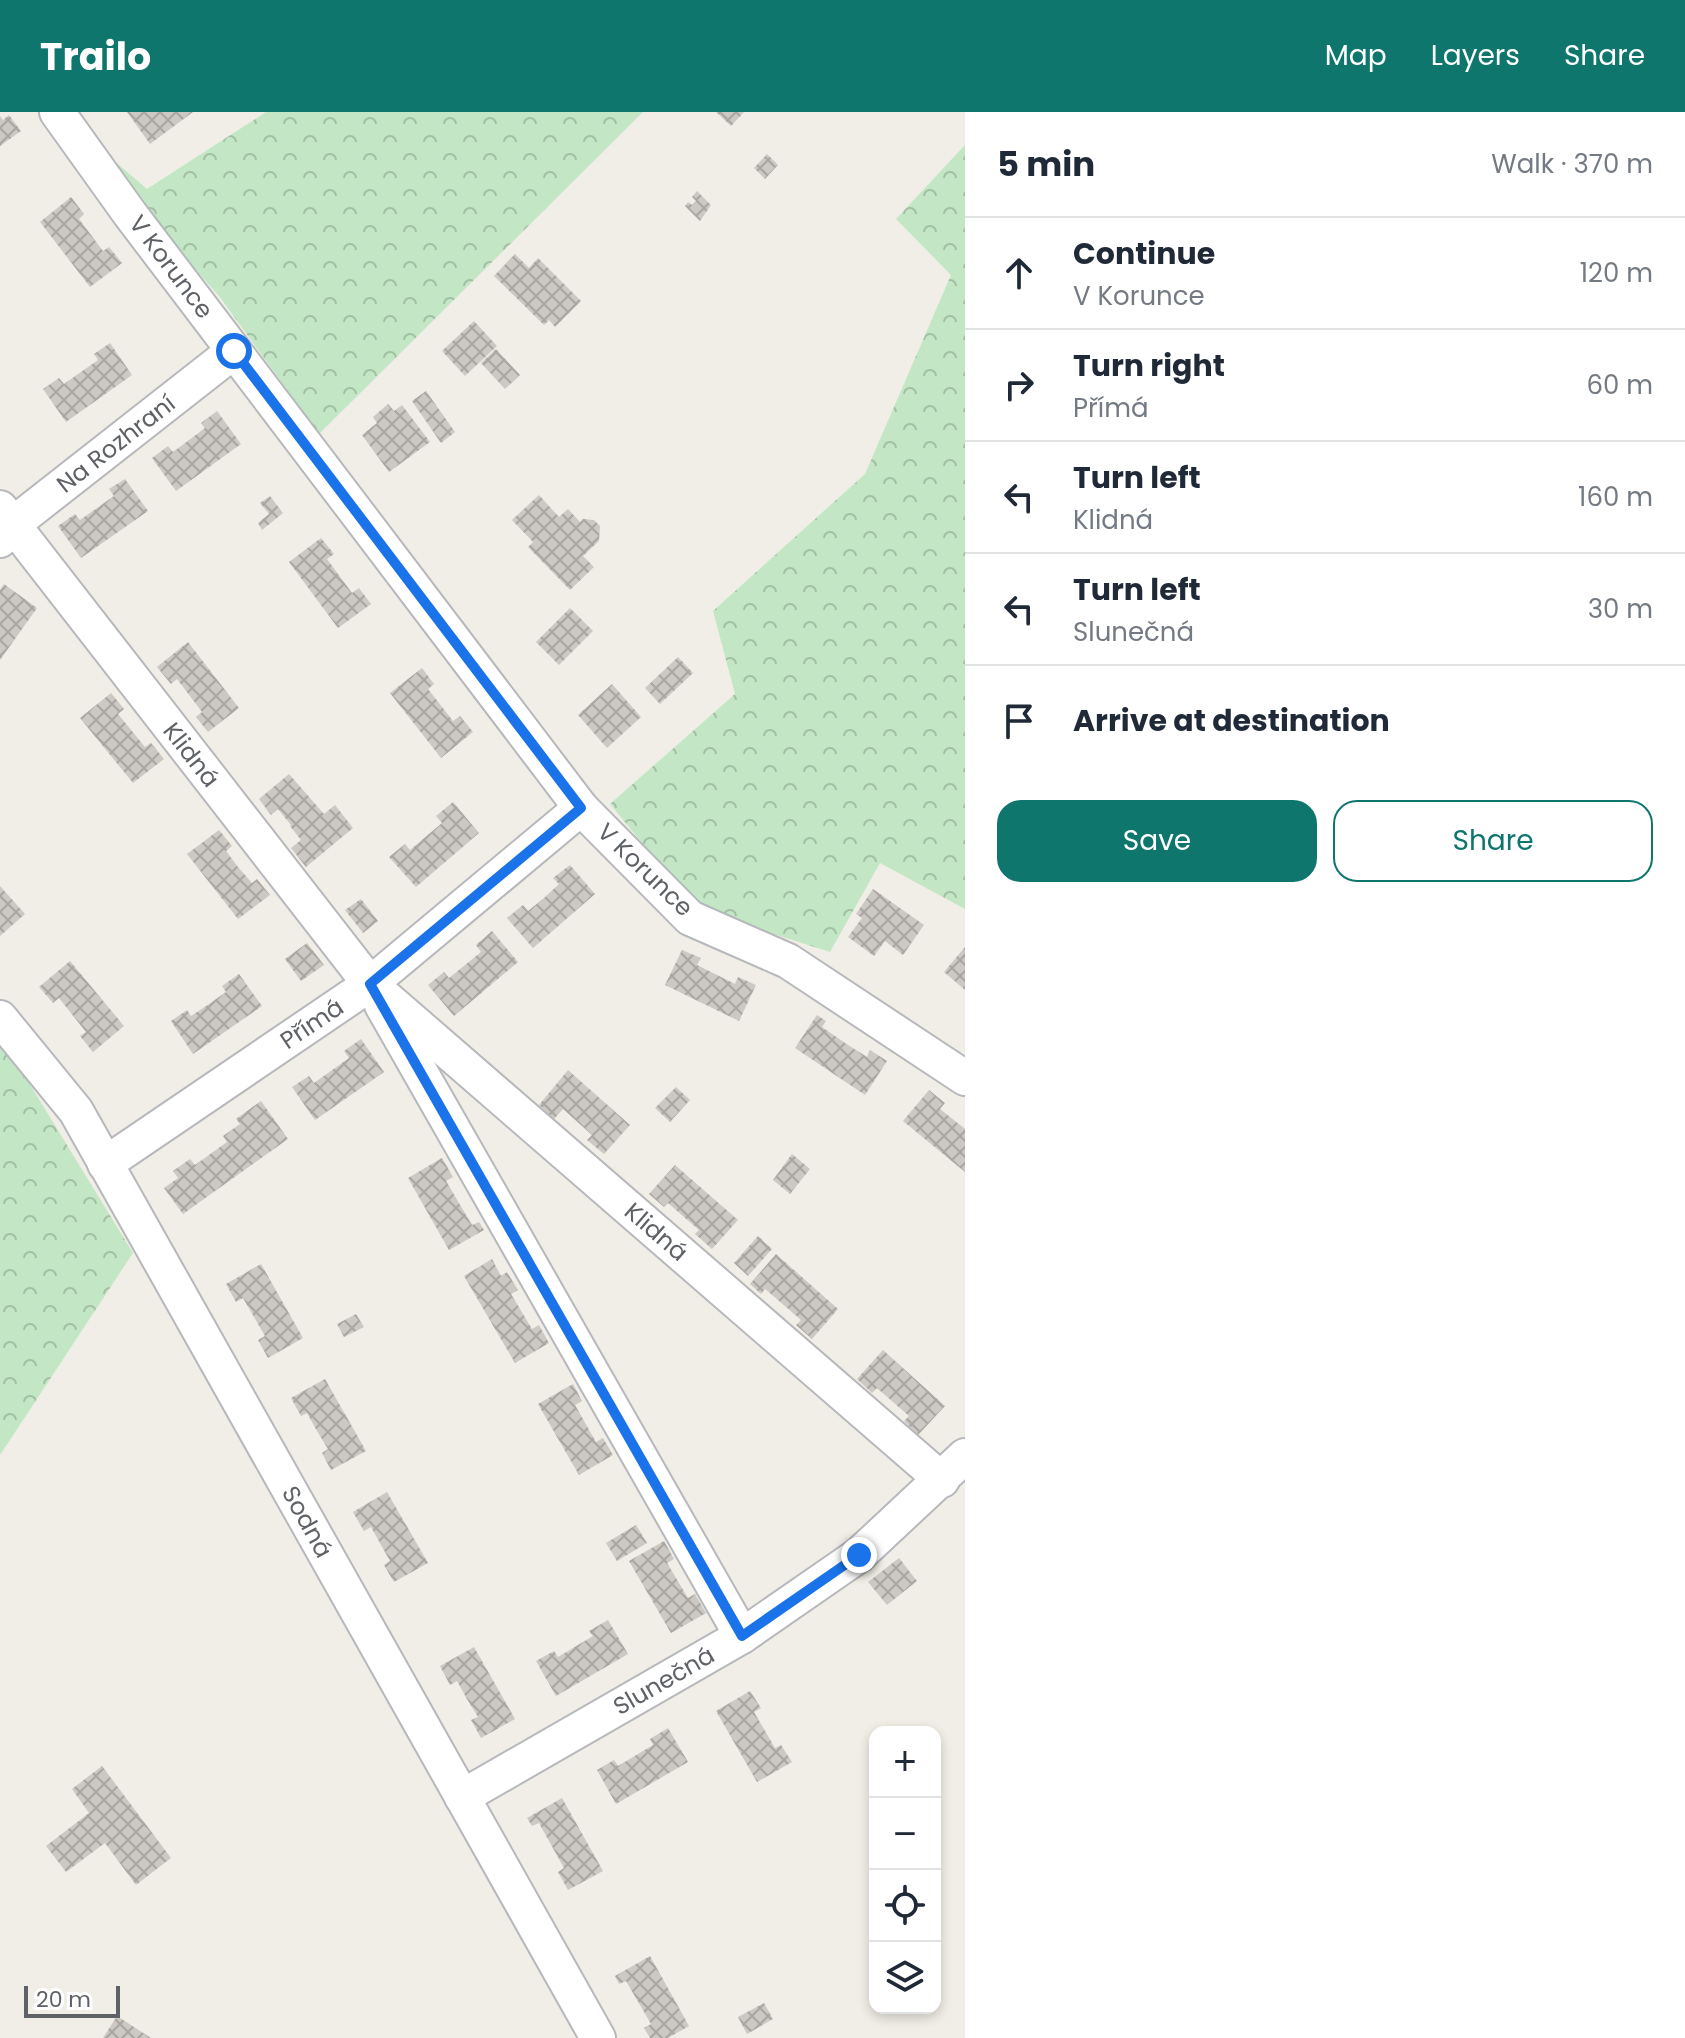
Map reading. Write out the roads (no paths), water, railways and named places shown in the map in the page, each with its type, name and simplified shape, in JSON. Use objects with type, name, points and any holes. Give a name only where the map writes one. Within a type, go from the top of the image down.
[{"type":"street","name":"V Korunce","points":[[57,112],[581,808],[690,918],[788,961],[964,1075]]},
{"type":"street","name":"Na Rozhraní","points":[[3,523],[234,351]]},
{"type":"street","name":"Klidná","points":[[3,523],[370,984],[742,1636]]},
{"type":"street","name":"Přímá","points":[[105,1164],[370,984],[581,808]]},
{"type":"street","name":"Klidná","points":[[370,984],[953,1468]]},
{"type":"street","name":"Sodná","points":[[0,1018],[76,1111],[598,2038]]},
{"type":"street","name":"Slunečná","points":[[462,1797],[742,1636],[859,1555],[953,1468]]}]
